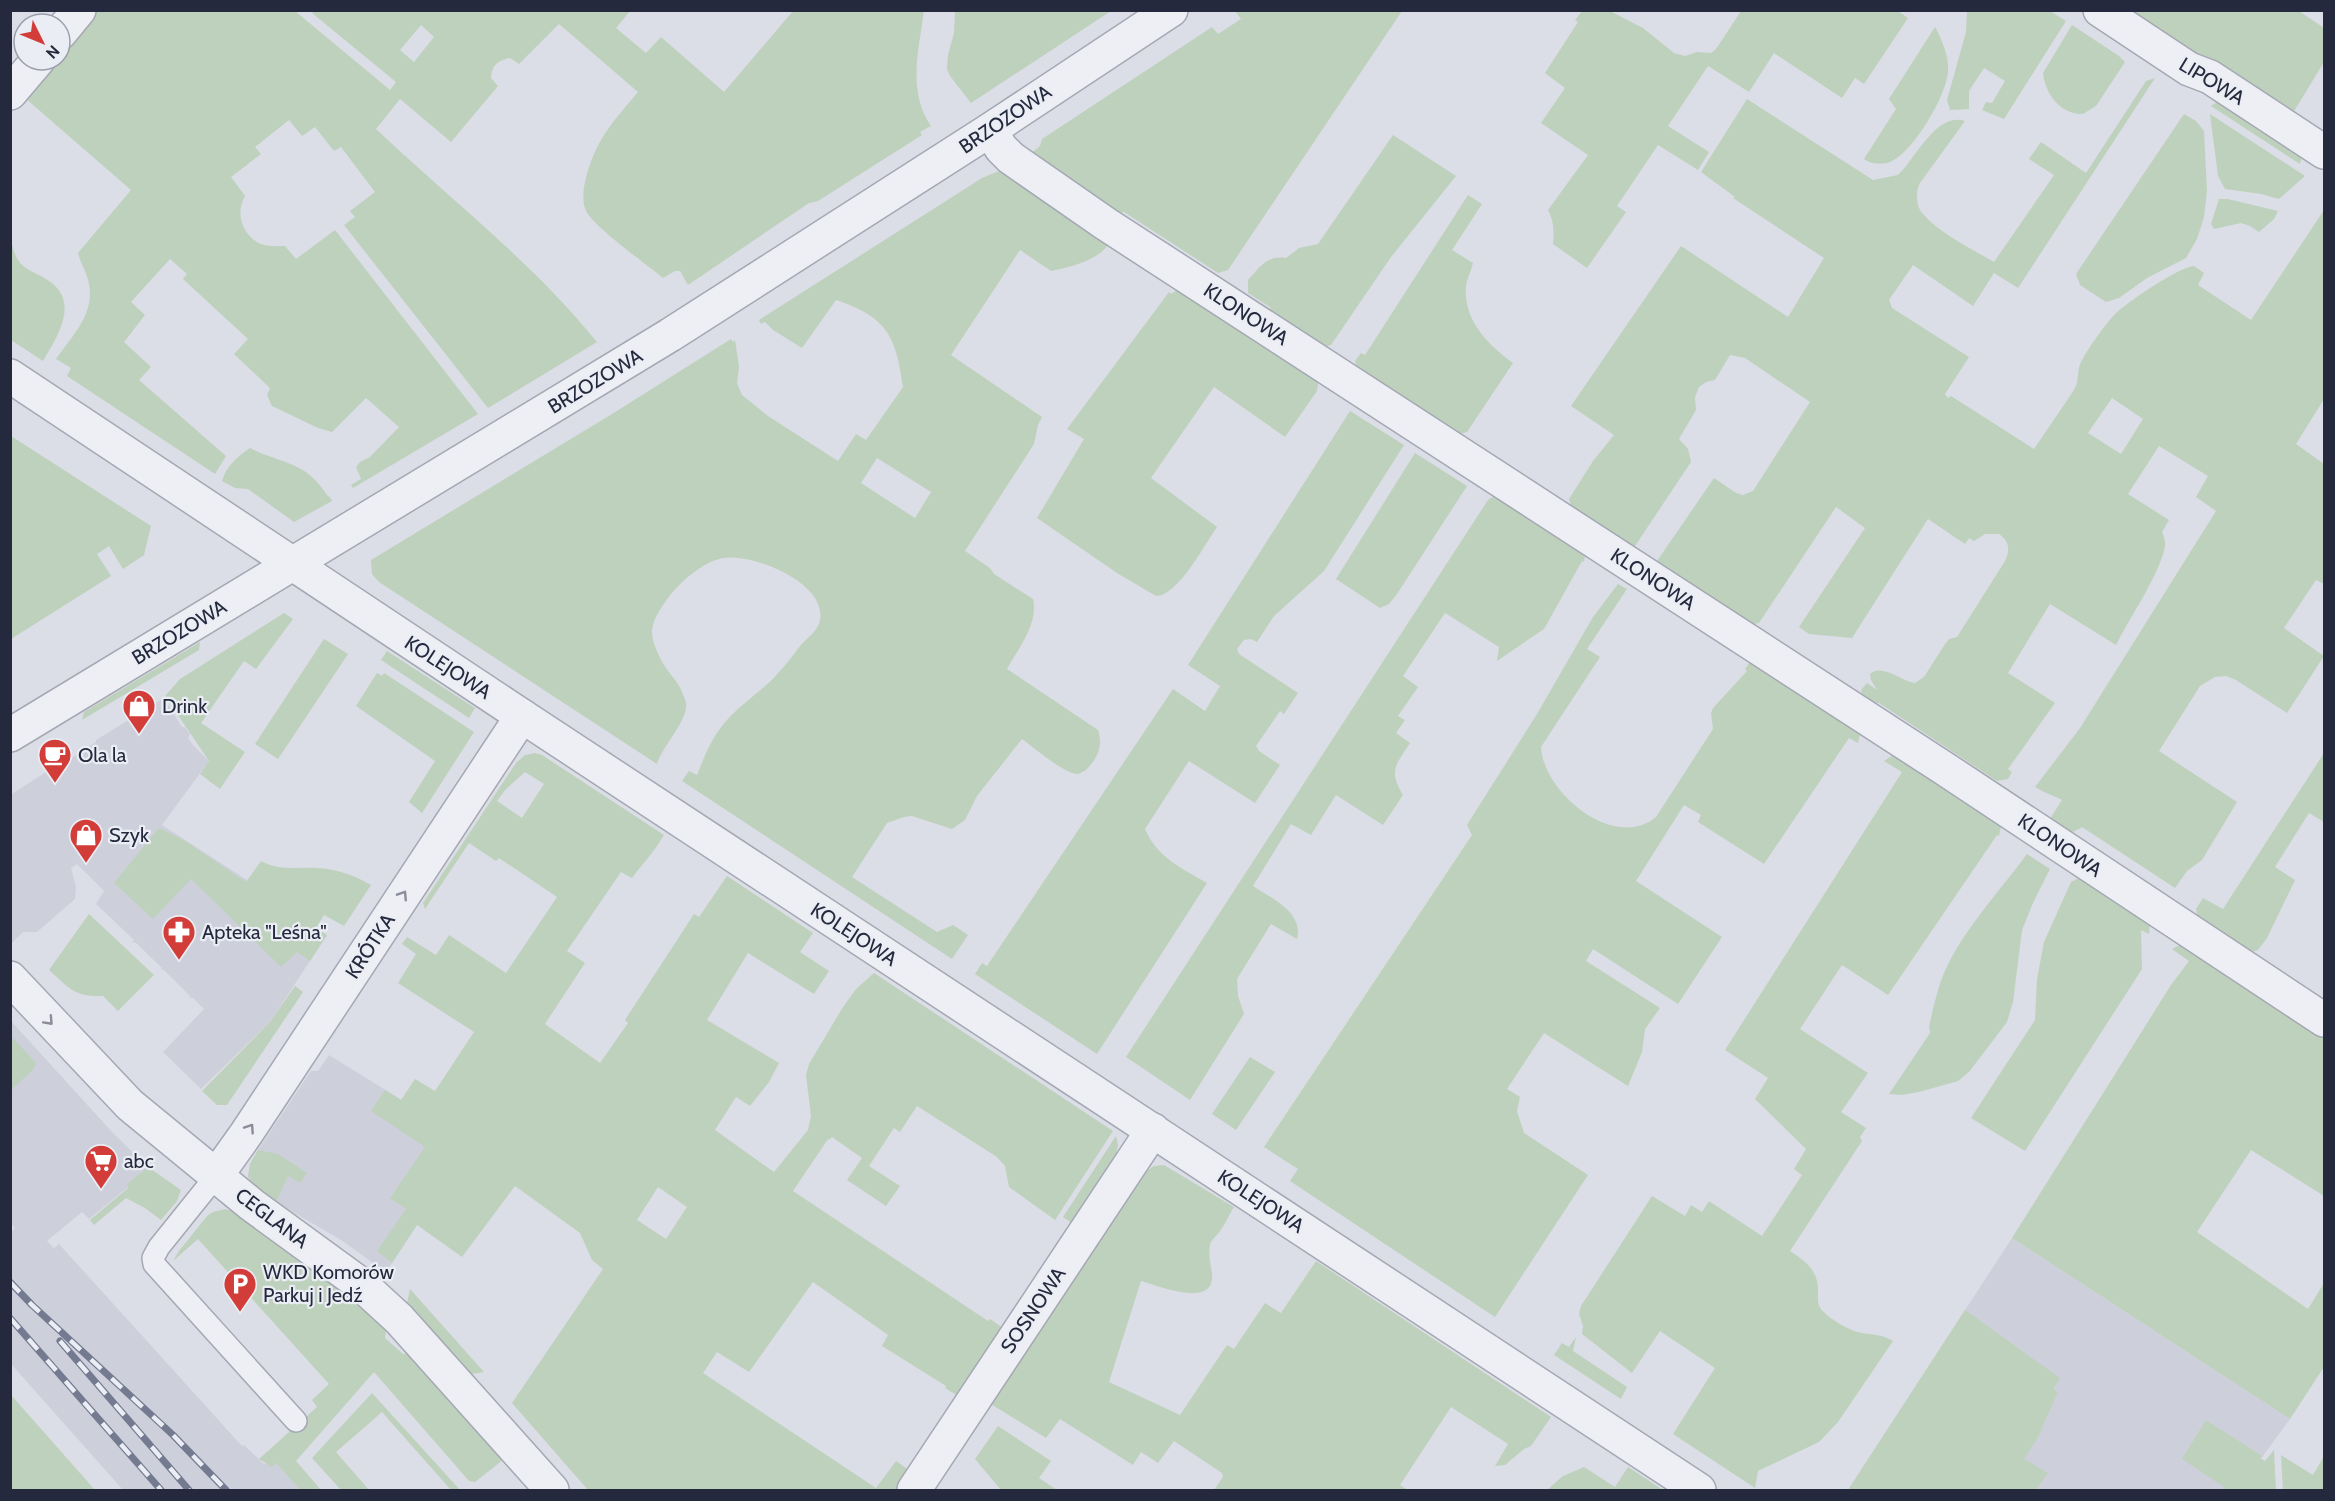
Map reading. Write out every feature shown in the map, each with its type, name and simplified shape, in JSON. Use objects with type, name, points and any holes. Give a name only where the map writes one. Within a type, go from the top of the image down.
[{"type":"street","name":"BRZOZOWA","points":[[10,735],[670,335],[990,130],[1171,10]]},
{"type":"street","name":"LIPOWA","points":[[2100,10],[2189,69],[2210,77],[2325,152]]},
{"type":"street","points":[[10,93],[28,72]]},
{"type":"street","name":"KLONOWA","points":[[990,130],[1001,148],[1011,158],[1106,224],[1942,766],[2325,1020]]},
{"type":"street","name":"KOLEJOWA","points":[[10,376],[291,564],[1700,1491]]},
{"type":"street","name":"KRÓTKA","points":[[216,1176],[522,716]]},
{"type":"street","name":"CEGLANA","points":[[10,978],[130,1105],[252,1205],[363,1286],[394,1314],[552,1491]]},
{"type":"street","name":"SOSNOWA","points":[[914,1491],[1153,1130]]},
{"type":"lane","points":[[216,1176],[159,1247],[153,1258],[154,1264],[296,1421]]},
{"type":"shaded area","points":[[164,698],[182,727],[185,727],[190,734],[188,738],[193,745],[209,761],[162,825],[327,935],[270,1022],[201,1089],[163,1052],[204,1009],[192,997],[190,999],[190,996],[136,943],[132,942],[134,940],[96,904],[104,891],[77,864],[71,868],[76,887],[75,899],[37,932],[23,932],[11,944],[10,795]]},
{"type":"shaded area","points":[[10,1020],[114,1134],[148,1167],[89,1219],[82,1212],[47,1241],[54,1248],[59,1244],[242,1446],[244,1445],[264,1464],[276,1463],[300,1490],[123,1490],[11,1364],[10,1233],[15,1228],[10,1222]]},
{"type":"shaded area","points":[[329,1055],[471,1143],[386,1272],[341,1240],[276,1202],[255,1187],[248,1177],[250,1164],[258,1150],[311,1071],[318,1071]]},
{"type":"shaded area","points":[[2012,1238],[2290,1419],[2238,1490],[1848,1490]]},
{"type":"green space","points":[[924,10],[917,84],[919,99],[931,126],[920,132],[922,135],[818,201],[809,203],[688,285],[680,271],[675,271],[663,278],[609,236],[586,211],[584,187],[596,149],[621,112],[638,92],[559,24],[519,64],[510,58],[496,64],[491,78],[498,86],[451,142],[400,99],[376,129],[518,258],[546,285],[597,342],[488,408],[344,225],[355,217],[350,211],[375,192],[341,147],[334,151],[315,127],[302,136],[289,120],[255,147],[261,154],[231,177],[245,196],[241,217],[249,236],[264,245],[285,246],[296,259],[335,230],[478,414],[353,488],[351,485],[361,479],[356,467],[370,457],[399,427],[366,398],[332,432],[318,428],[272,406],[267,395],[270,388],[234,354],[248,339],[183,279],[187,274],[170,259],[131,302],[145,315],[124,342],[151,367],[139,380],[226,456],[215,474],[67,376],[71,368],[56,359],[81,324],[89,305],[89,284],[78,253],[131,190],[25,98],[46,72],[72,72],[72,41],[97,11],[295,11],[390,90],[396,82],[312,13],[314,11],[630,11],[616,28],[646,53],[661,37],[724,92],[793,11]],"holes":[[[421,25],[434,37],[414,62],[400,50]]]},
{"type":"green space","points":[[955,10],[1111,11],[971,103],[947,69],[954,33]]},
{"type":"green space","points":[[1402,11],[1228,270],[1218,273],[1124,212],[1114,214],[1030,154],[1040,146],[1042,139],[1212,27],[1218,34],[1241,19],[1236,12]]},
{"type":"green space","points":[[1582,11],[1610,11],[1643,28],[1674,53],[1685,56],[1697,52],[1711,53],[1716,49],[1741,11],[1898,11],[1908,18],[1864,84],[1855,78],[1842,98],[1774,53],[1749,92],[1708,66],[1668,126],[1709,152],[1698,170],[1658,145],[1617,206],[1626,212],[1587,268],[1553,244],[1553,226],[1548,210],[1588,155],[1541,123],[1565,88],[1545,73],[1578,22],[1575,20]]},
{"type":"green space","points":[[1967,11],[2050,11],[2066,21],[2004,119],[1982,110],[1986,102],[1992,103],[2005,81],[1984,68],[1969,91],[1969,109],[1950,110],[1947,100],[1966,32]]},
{"type":"green space","points":[[2123,11],[2299,11],[2324,28],[2324,62],[2293,113],[2212,60],[2198,62]]},
{"type":"green space","points":[[2072,25],[2125,62],[2096,106],[2083,114],[2068,111],[2056,102],[2047,88],[2043,73]]},
{"type":"green space","points":[[1935,27],[1944,48],[1948,71],[1942,94],[1935,108],[1918,136],[1899,156],[1883,164],[1867,161],[1864,159],[1896,109],[1889,99]]},
{"type":"green space","points":[[2155,78],[2018,288],[1994,273],[1973,306],[1913,265],[1889,300],[1892,308],[1969,357],[1945,394],[1948,398],[1951,396],[2034,449],[2074,390],[2078,371],[2089,348],[2111,318],[2122,308],[2165,279],[2194,266],[2204,273],[2198,285],[2251,320],[2324,210],[2324,399],[2296,444],[2324,464],[2324,584],[2316,580],[2284,628],[2324,656],[2287,713],[2226,676],[2215,677],[2200,686],[2159,751],[2237,802],[2202,860],[2187,871],[2175,888],[2082,827],[2068,833],[2048,822],[2062,800],[2035,787],[2080,728],[2216,511],[2196,497],[2208,476],[2159,446],[2128,494],[2169,520],[2162,532],[2165,548],[2155,574],[2116,645],[2050,604],[2008,673],[2055,703],[2008,769],[2012,772],[2008,779],[1997,781],[1879,703],[1869,704],[1863,700],[1861,690],[1867,683],[1877,690],[1870,674],[1875,671],[1886,671],[1915,683],[1924,677],[1949,639],[1957,637],[2005,561],[2008,546],[1999,534],[1985,534],[1974,541],[1969,538],[1965,544],[1928,519],[1852,638],[1809,634],[1799,627],[1865,528],[1836,507],[1759,623],[1749,625],[1655,564],[1714,478],[1736,493],[1743,495],[1753,491],[1810,402],[1745,358],[1730,355],[1715,380],[1699,387],[1695,397],[1696,410],[1679,439],[1688,449],[1691,462],[1633,549],[1572,509],[1569,499],[1593,461],[1614,435],[1571,406],[1681,246],[1788,317],[1824,258],[1733,198],[1735,197],[1701,172],[1747,99],[1873,180],[1898,175],[1935,130],[1954,120],[1965,121],[1920,183],[1917,199],[1923,214],[1938,228],[1994,262],[2054,175],[2029,159],[2041,142],[2086,173],[2146,81]],"holes":[[[2112,398],[2143,419],[2121,454],[2088,433]]]},
{"type":"green space","points":[[2218,101],[2302,155],[2300,164],[2211,106]]},
{"type":"green space","points":[[2184,114],[2196,121],[2204,131],[2207,191],[2204,217],[2197,239],[2186,258],[2147,278],[2119,298],[2106,302],[2080,285],[2076,274]]},
{"type":"green space","points":[[2210,114],[2305,176],[2279,199],[2225,189],[2218,176]]},
{"type":"green space","points":[[1393,135],[1456,176],[1391,257],[1331,345],[1321,348],[1273,317],[1270,307],[1248,293],[1248,280],[1269,260],[1286,258],[1299,248],[1318,244]]},
{"type":"green space","points":[[1004,169],[1110,242],[1092,258],[1076,265],[1051,271],[1020,250],[951,355],[1042,417],[1034,444],[965,551],[990,568],[994,574],[1033,599],[1033,617],[1030,626],[1007,669],[1098,730],[1100,743],[1093,762],[1085,771],[1078,774],[1058,765],[1022,739],[977,796],[965,820],[952,829],[912,816],[887,823],[852,877],[937,932],[953,925],[968,935],[952,959],[682,781],[689,771],[697,775],[722,726],[734,712],[776,676],[817,627],[820,620],[819,607],[812,594],[800,583],[785,573],[752,560],[723,558],[708,563],[694,572],[671,594],[657,616],[652,634],[659,655],[680,687],[686,706],[681,722],[657,764],[379,582],[372,574],[371,560],[731,339],[733,342],[735,340],[739,367],[737,383],[742,395],[768,416],[838,461],[856,434],[866,440],[903,387],[897,354],[886,331],[867,314],[836,300],[802,348],[773,330],[765,322],[761,324],[759,320],[982,178]],"holes":[[[877,458],[931,492],[915,518],[861,483]]]},
{"type":"green space","points":[[1468,195],[1482,204],[1452,250],[1473,263],[1466,286],[1466,298],[1473,321],[1486,340],[1513,363],[1467,432],[1457,435],[1358,371],[1355,361],[1361,353],[1365,355]]},
{"type":"green space","points":[[2219,199],[2278,211],[2274,219],[2259,232],[2241,223],[2214,229],[2211,224]]},
{"type":"green space","points":[[11,238],[14,252],[21,263],[57,287],[63,297],[64,318],[43,361],[11,340]]},
{"type":"green space","points":[[1180,288],[1319,377],[1317,391],[1285,437],[1214,387],[1151,478],[1217,527],[1182,579],[1164,594],[1156,596],[1117,573],[1037,518],[1084,439],[1067,429],[1169,292],[1171,294]]},
{"type":"green space","points":[[1350,411],[1404,445],[1324,571],[1274,616],[1257,642],[1251,639],[1244,640],[1237,649],[1239,654],[1298,693],[1284,714],[1280,711],[1256,746],[1259,751],[1280,765],[1255,803],[1189,761],[1145,829],[1163,854],[1179,867],[1207,883],[1097,1054],[975,974],[982,963],[987,966],[1173,689],[1205,711],[1220,686],[1188,665]]},
{"type":"green space","points":[[11,436],[151,526],[144,555],[123,569],[109,546],[97,554],[111,576],[11,639]]},
{"type":"green space","points":[[250,448],[300,468],[317,482],[332,501],[294,522],[248,489],[235,488],[222,481],[233,462]]},
{"type":"green space","points":[[1415,453],[1467,486],[1397,594],[1389,604],[1380,608],[1336,579]]},
{"type":"green space","points":[[1498,493],[1586,550],[1584,562],[1582,561],[1544,629],[1497,661],[1499,647],[1445,613],[1403,676],[1418,687],[1398,716],[1405,720],[1396,733],[1410,743],[1395,773],[1403,795],[1383,825],[1336,795],[1311,835],[1291,824],[1253,886],[1277,901],[1291,914],[1298,929],[1297,939],[1271,924],[1237,979],[1238,996],[1244,1014],[1190,1100],[1126,1057],[1488,500]]},
{"type":"green space","points":[[1618,584],[1627,589],[1587,649],[1600,657],[1541,747],[1545,764],[1554,782],[1583,812],[1602,822],[1621,827],[1639,826],[1656,817],[1713,729],[1711,713],[1713,708],[1747,671],[1745,669],[1752,659],[1861,730],[1858,743],[1849,738],[1764,864],[1698,822],[1701,815],[1684,805],[1636,881],[1722,937],[1678,1004],[1593,949],[1586,961],[1660,1008],[1645,1029],[1642,1052],[1628,1086],[1544,1033],[1507,1089],[1520,1097],[1517,1111],[1524,1133],[1588,1175],[1495,1317],[1290,1181],[1298,1169],[1264,1147],[1472,835],[1467,825],[1537,714],[1593,617]]},
{"type":"green space","points":[[284,613],[293,619],[256,669],[244,661],[201,723],[245,752],[220,789],[200,774],[209,761],[165,696],[180,679]]},
{"type":"green space","points":[[324,639],[348,654],[278,759],[255,744]]},
{"type":"green space","points":[[200,642],[199,650],[82,720],[84,712]]},
{"type":"green space","points":[[387,651],[475,708],[469,718],[381,660]]},
{"type":"green space","points":[[377,673],[382,676],[384,673],[474,732],[422,813],[409,802],[435,761],[356,706]]},
{"type":"green space","points":[[535,753],[542,755],[664,835],[632,878],[621,872],[567,951],[585,963],[545,1024],[600,1063],[628,1023],[625,1020],[694,914],[699,917],[727,876],[813,933],[800,952],[829,971],[814,994],[748,953],[707,1020],[779,1063],[769,1082],[750,1106],[736,1097],[715,1130],[774,1172],[808,1130],[811,1116],[806,1075],[809,1064],[843,1007],[856,989],[874,973],[1113,1131],[1055,1220],[1009,1187],[1005,1166],[997,1157],[917,1106],[900,1132],[894,1128],[869,1166],[900,1186],[886,1206],[847,1180],[862,1158],[832,1137],[828,1139],[793,1191],[988,1321],[990,1319],[1003,1328],[958,1396],[882,1346],[888,1335],[813,1282],[749,1372],[717,1352],[703,1373],[876,1488],[896,1461],[909,1470],[896,1490],[588,1490],[512,1403],[603,1269],[592,1260],[580,1233],[515,1186],[462,1257],[417,1225],[392,1263],[377,1251],[406,1209],[390,1198],[425,1147],[371,1111],[385,1090],[401,1100],[415,1079],[435,1091],[474,1032],[398,983],[416,954],[402,944],[407,937],[436,955],[449,935],[506,973],[557,897],[499,858],[496,861],[469,843],[425,909],[423,903],[516,763],[525,755]],"holes":[[[525,772],[544,784],[522,818],[497,801],[505,790]],[[658,1187],[687,1207],[666,1239],[637,1220]]]},
{"type":"green space","points":[[1896,753],[2002,822],[1999,836],[1997,835],[1888,995],[1842,965],[1800,1029],[1868,1073],[1841,1112],[1866,1128],[1860,1137],[1862,1141],[1790,1251],[1814,1272],[1819,1305],[1825,1313],[1852,1330],[1893,1341],[1838,1422],[1819,1442],[1758,1471],[1755,1488],[1673,1434],[1715,1368],[1660,1331],[1632,1373],[1582,1334],[1583,1326],[1579,1314],[1581,1306],[1652,1196],[1685,1216],[1691,1205],[1702,1212],[1709,1201],[1762,1236],[1802,1175],[1794,1169],[1806,1149],[1755,1099],[1768,1078],[1725,1050],[1902,772],[1884,761]]},
{"type":"green space","points":[[2324,753],[2324,822],[2309,813],[2275,867],[2295,880],[2267,938],[2258,950],[2248,953],[2198,920],[2196,909],[2203,898],[2223,909]]},
{"type":"green space","points":[[159,828],[182,839],[246,882],[261,861],[282,867],[338,871],[371,885],[344,926],[324,915],[316,928],[327,935],[310,961],[297,952],[281,967],[191,879],[153,919],[114,883]]},
{"type":"green space","points":[[2027,854],[2050,869],[2022,930],[2013,1002],[2007,1022],[1969,1072],[1958,1081],[1919,1092],[1902,1095],[1889,1094],[1930,1033],[1929,1027],[1937,993],[1952,957],[1971,926]]},
{"type":"green space","points":[[2083,876],[2150,921],[2149,934],[2141,930],[2142,969],[2025,1151],[1971,1118],[2035,1020],[2037,979],[2044,942],[2071,882]]},
{"type":"green space","points":[[89,914],[154,975],[118,1011],[103,996],[78,993],[49,970]]},
{"type":"green space","points":[[2184,943],[2324,1035],[2324,1196],[2251,1150],[2197,1232],[2308,1309],[2324,1283],[2324,1367],[2290,1419],[2012,1238],[2171,985],[2189,961],[2172,949]]},
{"type":"green space","points":[[295,986],[303,992],[227,1105],[217,1105],[202,1091],[270,1022]]},
{"type":"green space","points":[[13,1038],[36,1063],[33,1070],[11,1090],[11,1041]]},
{"type":"green space","points":[[1250,1057],[1275,1072],[1236,1130],[1212,1114]]},
{"type":"green space","points":[[1116,1136],[1118,1145],[1116,1154],[1073,1224],[1063,1217]]},
{"type":"green space","points":[[258,1150],[278,1154],[307,1173],[300,1183],[288,1176],[276,1202],[255,1187],[248,1177],[250,1164]]},
{"type":"green space","points":[[1164,1165],[1234,1207],[1211,1242],[1209,1254],[1212,1274],[1210,1285],[1204,1291],[1195,1293],[1171,1290],[1141,1281],[1109,1382],[1180,1415],[1227,1345],[1234,1349],[1265,1303],[1281,1313],[1316,1261],[1551,1417],[1531,1446],[1505,1465],[1495,1466],[1508,1444],[1451,1407],[1400,1485],[1408,1490],[1214,1490],[1223,1477],[1222,1473],[1174,1441],[1158,1463],[1141,1452],[1133,1465],[1060,1419],[1046,1438],[989,1403],[1143,1173],[1154,1166]]},
{"type":"green space","points":[[148,1167],[181,1190],[177,1201],[161,1220],[126,1198],[94,1225],[90,1220],[128,1188],[127,1184]]},
{"type":"green space","points":[[225,1209],[236,1212],[346,1293],[386,1330],[385,1338],[403,1354],[410,1353],[503,1460],[475,1482],[469,1481],[374,1372],[296,1461],[321,1490],[300,1490],[276,1463],[272,1467],[259,1459],[317,1407],[312,1400],[329,1384],[198,1239],[173,1261],[207,1216]]},
{"type":"green space","points":[[410,1289],[484,1372],[472,1374],[407,1303]]},
{"type":"green space","points":[[1965,1310],[2060,1378],[2053,1389],[2058,1392],[2037,1439],[2024,1459],[2048,1473],[2036,1490],[1848,1490]]},
{"type":"green space","points":[[1576,1337],[1573,1351],[1627,1387],[1621,1399],[1554,1355],[1562,1343],[1569,1347]]},
{"type":"green space","points":[[372,1393],[460,1490],[451,1490],[382,1412],[336,1452],[369,1490],[341,1490],[312,1458]]},
{"type":"green space","points":[[11,1395],[95,1490],[11,1490]]},
{"type":"green space","points":[[2206,1420],[2262,1456],[2260,1458],[2265,1461],[2274,1450],[2276,1490],[2222,1490],[2224,1487],[2182,1459]]},
{"type":"green space","points":[[998,1426],[1051,1461],[1039,1478],[1057,1490],[1001,1490],[975,1459]]},
{"type":"green space","points":[[2281,1455],[2313,1475],[2324,1456],[2324,1490],[2283,1490]]},
{"type":"green space","points":[[1584,1467],[1615,1487],[1628,1467],[1663,1490],[1547,1490],[1563,1476]]},
{"type":"railway","points":[[10,1282],[173,1435],[226,1490]]},
{"type":"railway","points":[[10,1318],[161,1490]]},
{"type":"railway","points":[[60,1341],[189,1490]]},
{"type":"place","name":"Drink","points":[[139,735]]},
{"type":"place","name":"Ola la","points":[[55,784]]},
{"type":"place","name":"Szyk","points":[[86,864]]},
{"type":"place","name":"Apteka \"Leśna\"","points":[[179,961]]},
{"type":"place","name":"abc","points":[[101,1190]]},
{"type":"place","name":"WKD Komorów Parkuj i Jedź","points":[[240,1313]]}]
